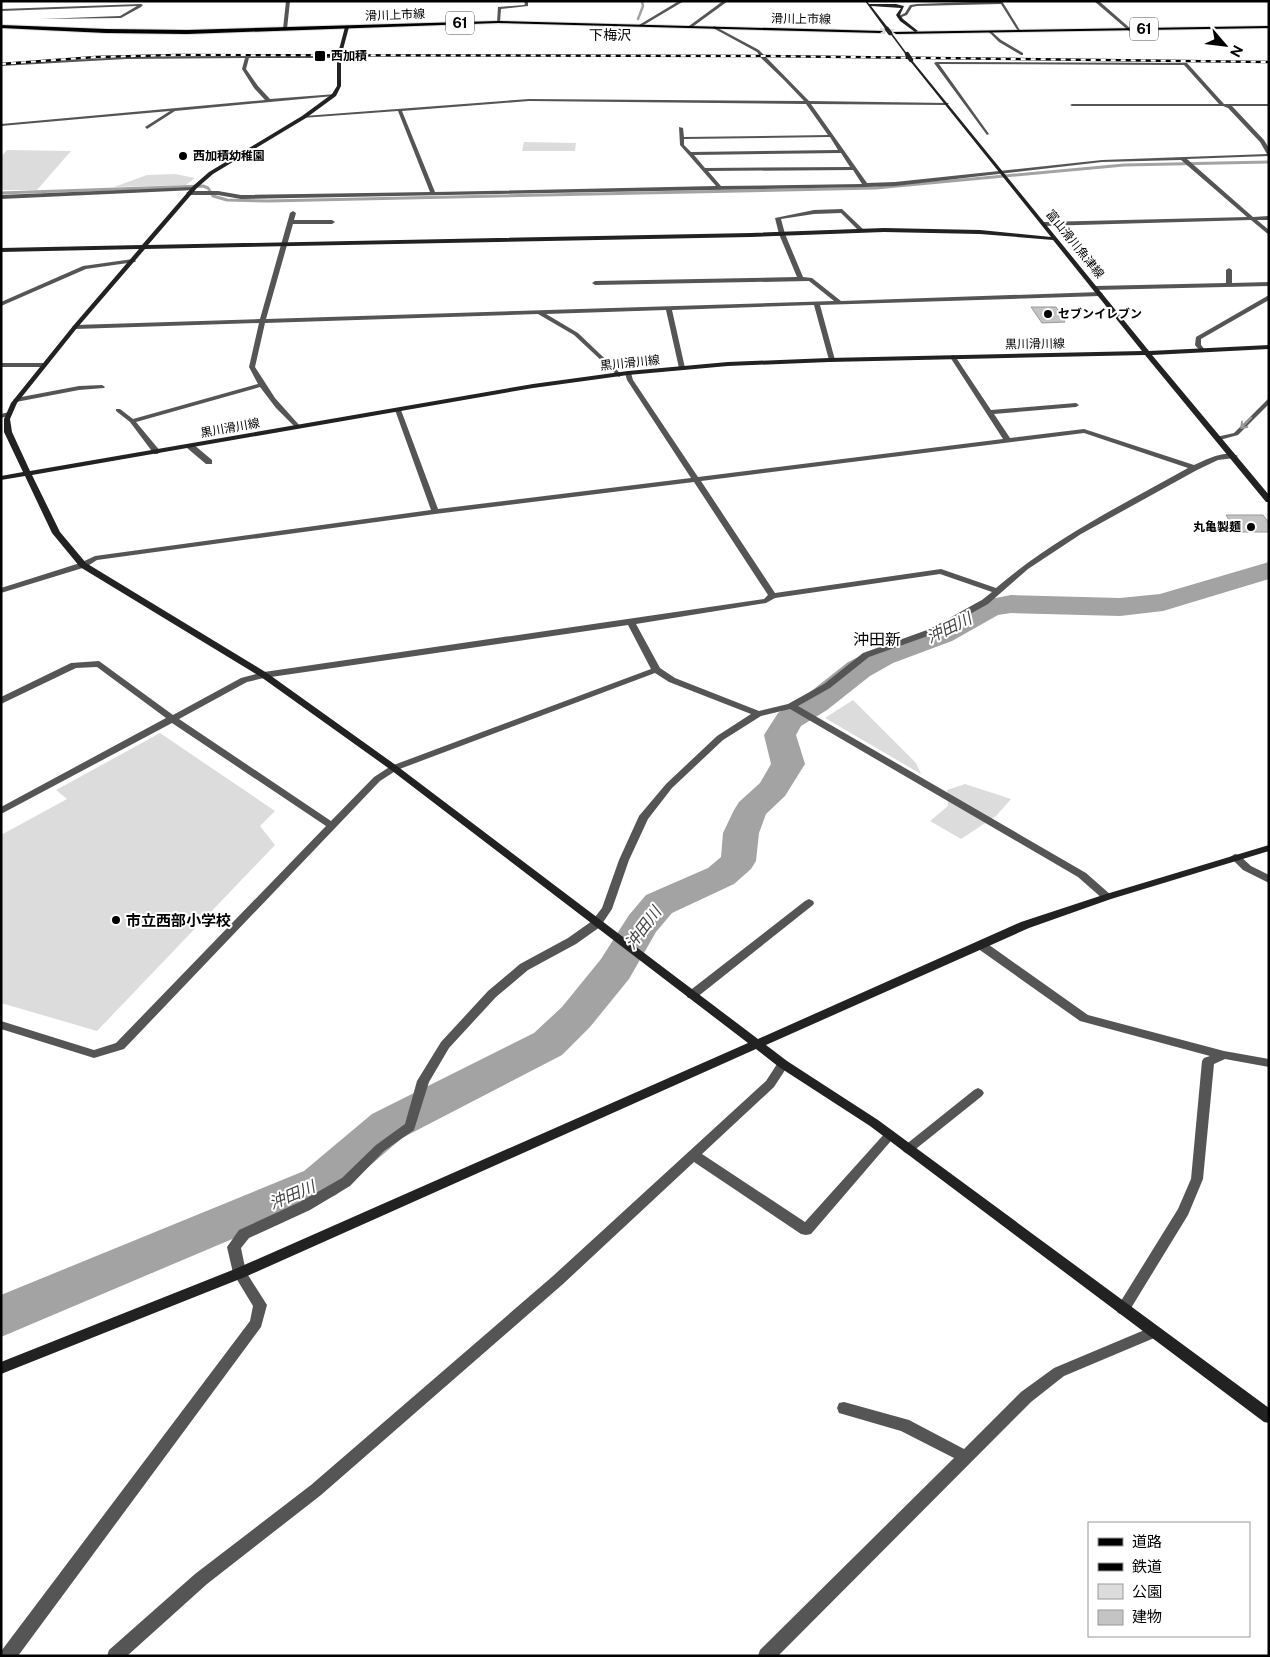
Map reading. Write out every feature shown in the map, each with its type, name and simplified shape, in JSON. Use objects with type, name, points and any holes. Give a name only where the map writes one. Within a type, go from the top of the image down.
[{"type":"main road","name":"滑川上市線","points":[[1,26],[162,32],[498,22],[880,31]]},
{"type":"main road","name":"61","points":[[896,32],[1269,27]]},
{"type":"street","points":[[40,28],[52,1]]},
{"type":"street","points":[[285,29],[288,1]]},
{"type":"street","points":[[498,22],[499,8],[527,5],[526,1]]},
{"type":"street","points":[[641,25],[682,1]]},
{"type":"street","points":[[690,27],[726,1]]},
{"type":"street","points":[[1096,1],[1130,30]]},
{"type":"street","points":[[900,19],[911,6],[1001,2],[1010,20],[1020,31]]},
{"type":"street","points":[[1,10],[143,3]]},
{"type":"street","points":[[43,19],[121,17],[143,3]]},
{"type":"street","points":[[867,3],[900,6],[903,9],[900,19]]},
{"type":"street","name":"富山滑川魚津線","points":[[867,3],[1147,353],[1269,500]]},
{"type":"street","points":[[900,19],[916,32]]},
{"type":"street","points":[[346,27],[339,57],[339,86],[334,95],[304,117],[211,173],[191,191],[75,327],[5,415],[8,432],[56,533],[83,565],[264,675],[394,768],[596,924],[783,1064],[890,1135],[1269,1417]]},
{"type":"street","points":[[714,27],[758,51],[808,103],[866,185]]},
{"type":"street","points":[[991,32],[1000,41],[1022,54]]},
{"type":"street","points":[[247,57],[244,69],[256,87],[269,101]]},
{"type":"street","points":[[1,66],[126,58],[339,57]]},
{"type":"street","points":[[1,197],[191,191],[241,197],[866,185],[1102,161],[1269,154],[1262,141],[1185,64],[936,63],[988,134]]},
{"type":"street","points":[[1,125],[334,95]]},
{"type":"street","points":[[304,117],[529,100],[947,104]]},
{"type":"street","points":[[1072,105],[1269,105]]},
{"type":"street","points":[[147,128],[176,110]]},
{"type":"street","points":[[399,110],[432,194]]},
{"type":"street","points":[[681,128],[682,145],[720,188]]},
{"type":"street","points":[[682,138],[832,136]]},
{"type":"street","points":[[1262,141],[1269,141]]},
{"type":"street","points":[[690,154],[842,151]]},
{"type":"street","points":[[1182,158],[1269,233]]},
{"type":"street","points":[[704,170],[854,168]]},
{"type":"street","points":[[802,279],[782,234],[778,218],[814,212],[842,211],[862,231]]},
{"type":"street","points":[[293,213],[252,367],[261,385],[277,407],[298,427]]},
{"type":"street","points":[[1044,224],[1269,218]]},
{"type":"street","points":[[291,222],[332,222]]},
{"type":"street","points":[[1,250],[940,230],[1056,239]]},
{"type":"street","points":[[1,304],[85,267],[133,261]]},
{"type":"street","points":[[1229,270],[1229,285]]},
{"type":"street","points":[[595,283],[810,279],[839,302]]},
{"type":"street","points":[[1095,288],[1269,284]]},
{"type":"street","points":[[75,327],[1100,294]]},
{"type":"street","points":[[1203,351],[1198,345],[1198,338],[1269,297]]},
{"type":"street","points":[[816,303],[832,360]]},
{"type":"street","points":[[668,307],[682,368]]},
{"type":"street","points":[[538,312],[576,334],[620,375]]},
{"type":"street","name":"黒川滑川線","points":[[1,478],[533,386],[628,373],[682,368],[832,360],[1147,353],[1269,347]]},
{"type":"street","points":[[952,357],[1008,441]]},
{"type":"street","points":[[1,365],[44,365]]},
{"type":"street","points":[[628,373],[630,380],[773,596]]},
{"type":"street","points":[[132,421],[261,385]]},
{"type":"street","points":[[16,400],[79,388],[102,387]]},
{"type":"street","points":[[1219,439],[1236,434],[1269,400]]},
{"type":"street","points":[[989,412],[1076,405]]},
{"type":"street","points":[[118,410],[132,421],[157,452]]},
{"type":"street","points":[[398,410],[435,512]]},
{"type":"street","points":[[1,591],[83,565],[95,558],[435,512],[1084,431],[1194,468]]},
{"type":"street","points":[[190,446],[209,462]]},
{"type":"street","points":[[8,1656],[256,1324],[260,1305],[240,1273],[234,1247],[244,1234],[305,1206],[346,1182],[380,1148],[410,1127],[422,1081],[445,1045],[492,994],[524,967],[596,924],[607,909],[624,860],[643,818],[669,786],[720,738],[758,714],[791,706],[827,686],[866,655],[933,631],[985,602],[1025,567],[1078,532],[1194,468],[1216,458],[1234,456]]},
{"type":"street","points":[[1,811],[244,680],[264,675],[631,622],[766,601],[773,596],[941,571],[998,591]]},
{"type":"street","points":[[631,622],[656,670],[672,680],[758,714]]},
{"type":"street","points":[[1,701],[74,665],[99,664],[171,718],[332,826]]},
{"type":"street","points":[[1,1025],[94,1054],[120,1046],[377,779],[394,768],[656,670]]},
{"type":"street","points":[[791,706],[1082,875],[1107,897]]},
{"type":"street","points":[[1,1368],[240,1273],[1025,925],[1107,897],[1269,848]]},
{"type":"street","points":[[1235,857],[1247,868],[1269,880]]},
{"type":"street","points":[[692,995],[809,903]]},
{"type":"street","points":[[981,945],[1084,1018],[1225,1055],[1269,1063]]},
{"type":"street","points":[[1123,1309],[1183,1211],[1197,1179],[1208,1060],[1225,1055]]},
{"type":"street","points":[[115,1656],[201,1579],[316,1490],[558,1280],[770,1084],[783,1064]]},
{"type":"street","points":[[908,1149],[978,1093]]},
{"type":"street","points":[[693,1155],[806,1230],[890,1135]]},
{"type":"street","points":[[766,1656],[1026,1397],[1060,1372],[1154,1332]]},
{"type":"street","points":[[844,1408],[904,1425],[966,1457]]},
{"type":"green space","points":[[524,142],[576,143],[575,151],[522,151]]},
{"type":"green space","points":[[7,150],[71,151],[37,190],[1,190],[1,157]]},
{"type":"green space","points":[[175,174],[195,178],[186,185],[114,187],[147,175]]},
{"type":"green space","points":[[853,700],[916,763],[921,774],[825,718]]},
{"type":"green space","name":"市立西部小学校","points":[[160,733],[275,811],[260,826],[275,845],[97,1031],[1,1003],[1,835],[67,799],[56,790]]},
{"type":"green space","points":[[965,784],[1011,799],[996,816],[961,839],[930,821],[948,806],[947,790]]},
{"type":"building","name":"セブンイレブン","points":[[1031,307],[1056,307],[1065,322],[1042,323]]},
{"type":"building","name":"丸亀製麺","points":[[1226,515],[1263,515],[1269,523],[1269,532],[1236,532]]},
{"type":"waterway","points":[[638,19],[643,6],[642,1]]},
{"type":"waterway","points":[[1,193],[203,186],[208,188],[213,196],[227,200],[268,201],[876,188],[1124,165],[1269,162]]},
{"type":"waterway","name":"沖田川","points":[[1,1317],[320,1183],[387,1126],[548,1044],[576,1017],[615,969],[642,924],[659,904],[721,876],[738,861],[741,833],[751,810],[773,789],[788,764],[780,735],[789,720],[816,703],[859,669],[882,657],[941,635],[990,607],[1011,604],[1120,607],[1163,602],[1269,570]]},
{"type":"tunnel","points":[[880,31],[896,32]]},
{"type":"railway","points":[[1,64],[96,57],[177,55],[761,56],[1269,62]]},
{"type":"place","name":"西加積","points":[[320,56]]},
{"type":"place","name":"西加積幼稚園","points":[[183,156]]},
{"type":"place","name":"セブンイレブン","points":[[1048,314]]},
{"type":"place","name":"丸亀製麺","points":[[1251,527]]},
{"type":"place","name":"市立西部小学校","points":[[116,920]]},
{"type":"district","name":"下梅沢","points":[[610,35]]},
{"type":"district","name":"沖田新","points":[[877,639]]}]
